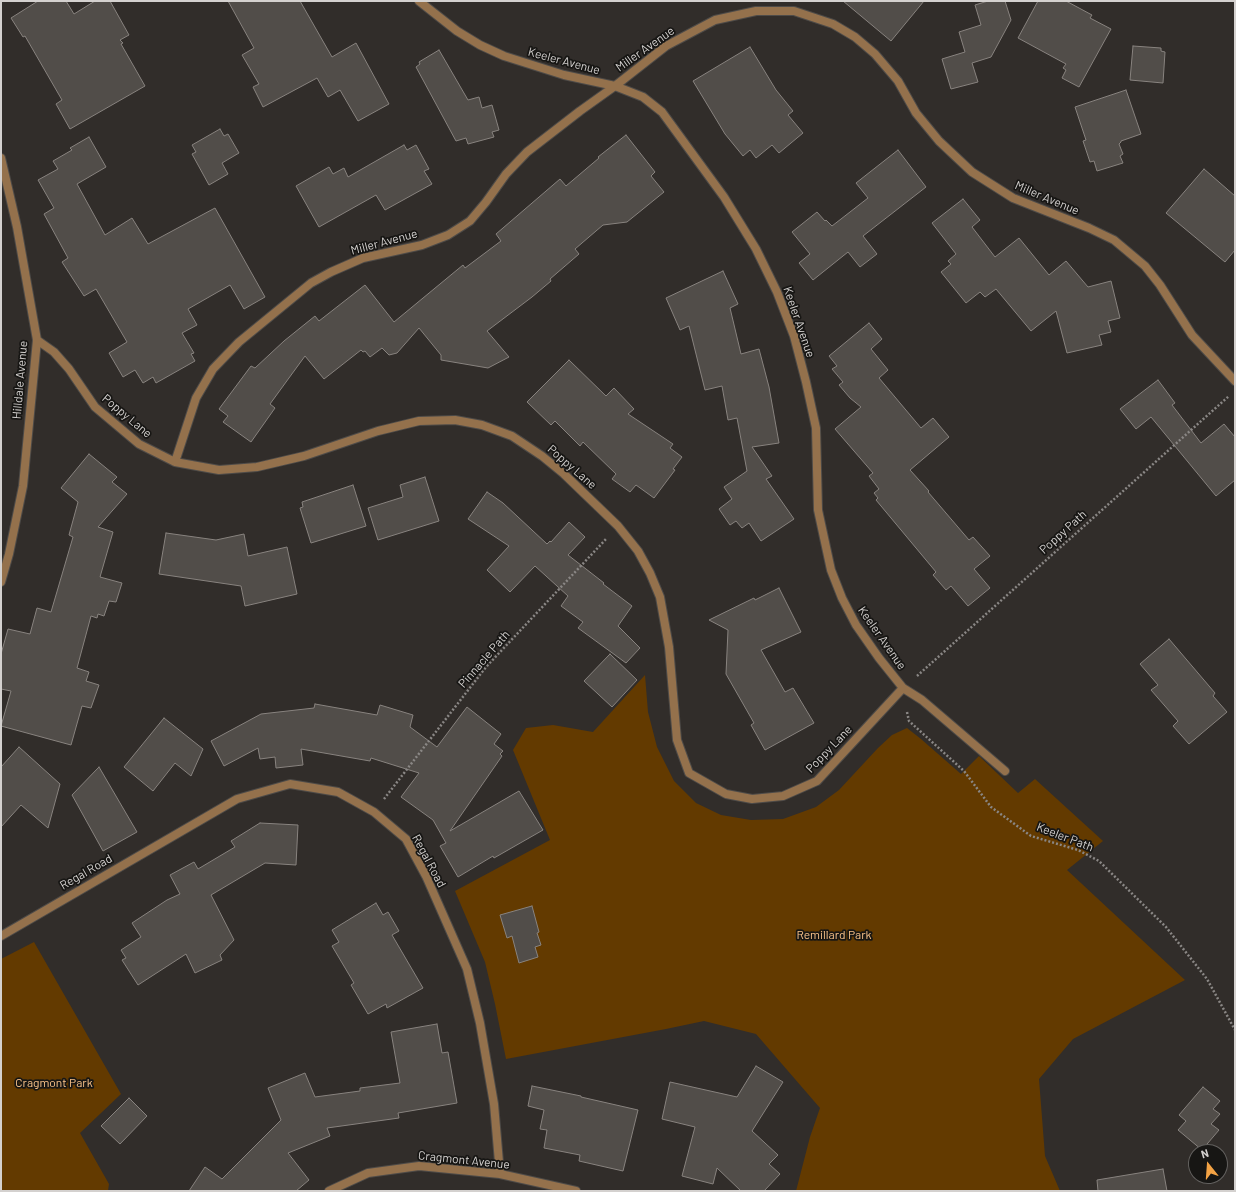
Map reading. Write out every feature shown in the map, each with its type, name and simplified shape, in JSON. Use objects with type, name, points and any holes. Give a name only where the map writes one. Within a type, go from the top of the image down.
[{"type":"street","name":"Keeler Avenue","points":[[420,1],[457,31],[480,45],[504,56],[564,75],[615,86],[643,97],[662,112],[724,197],[760,255],[777,292],[794,336],[816,428],[818,510],[831,570],[842,598],[856,625],[879,658],[903,688],[922,700],[1005,771]]},
{"type":"street","name":"Miller Avenue","points":[[175,462],[196,398],[213,370],[239,342],[276,310],[312,283],[331,272],[363,258],[422,245],[448,235],[470,221],[506,174],[527,152],[580,110],[615,86],[666,46],[714,20],[756,11],[794,11],[833,24],[855,37],[875,54],[898,81],[916,113],[939,141],[972,172],[1013,198],[1089,228],[1114,240],[1145,266],[1160,285],[1192,335],[1235,381]]},
{"type":"street","name":"Hilldale Avenue","points":[[1,158],[17,227],[37,340],[23,486],[9,554],[1,582]]},
{"type":"street","name":"Poppy Lane","points":[[37,340],[54,352],[69,369],[95,407],[139,444],[175,462],[219,470],[257,468],[304,456],[378,431],[419,421],[455,420],[482,425],[512,436],[553,465],[618,526],[638,551],[650,573],[660,597],[668,647],[677,740],[690,773],[726,794],[752,799],[783,796],[817,781],[903,688]]},
{"type":"street","name":"Regal Road","points":[[1,936],[237,799],[290,784],[338,792],[374,812],[406,839],[426,876],[467,969],[480,1023],[494,1104],[500,1174]]},
{"type":"street","name":"Cragmont Avenue","points":[[328,1191],[368,1173],[419,1166],[500,1174],[576,1191]]},
{"type":"path","name":"Poppy Path","points":[[903,688],[1229,395]]},
{"type":"path","name":"Pinnacle Path","points":[[374,812],[486,667],[618,526]]},
{"type":"path","name":"Keeler Path","points":[[903,688],[909,721],[964,771],[991,807],[1031,836],[1078,850],[1099,860],[1166,926],[1207,979],[1235,1030]]},
{"type":"green space","name":"Remillard Park","points":[[645,675],[648,712],[657,747],[674,781],[696,803],[721,815],[751,820],[783,819],[816,807],[839,790],[892,735],[907,728],[961,774],[979,756],[1018,793],[1035,779],[1103,841],[1067,870],[1185,980],[1073,1039],[1039,1079],[1045,1156],[1060,1191],[796,1191],[810,1137],[820,1108],[756,1034],[704,1021],[506,1059],[485,962],[455,891],[550,840],[513,750],[526,728],[553,725],[593,732]]},
{"type":"green space","name":"Cragmont Park","points":[[34,942],[121,1094],[80,1133],[109,1184],[108,1191],[1,1191],[1,959]]},
{"type":"building","points":[[38,1],[66,1],[74,14],[95,1],[110,1],[129,35],[120,40],[123,43],[121,44],[145,86],[70,129],[56,104],[62,100],[25,36],[23,37],[11,18]]},
{"type":"building","points":[[228,1],[300,1],[332,57],[356,43],[389,104],[358,121],[340,90],[328,97],[317,78],[263,107],[253,87],[259,84],[242,55],[254,48]]},
{"type":"building","points":[[843,1],[924,1],[891,41]]},
{"type":"building","points":[[988,1],[1005,1],[1011,20],[991,57],[972,63],[978,82],[951,89],[942,59],[965,52],[959,32],[981,25],[975,5]]},
{"type":"building","points":[[1038,1],[1066,1],[1092,15],[1090,18],[1111,29],[1079,87],[1062,78],[1066,70],[1063,68],[1066,64],[1018,38]]},
{"type":"building","points":[[1133,46],[1161,48],[1161,51],[1165,52],[1163,83],[1130,80]]},
{"type":"building","points":[[750,47],[776,90],[793,111],[788,115],[803,133],[779,153],[772,145],[756,158],[750,150],[743,156],[725,134],[693,81]]},
{"type":"building","points":[[439,50],[468,100],[479,97],[482,108],[492,105],[499,130],[492,132],[494,137],[468,144],[466,138],[456,141],[416,67],[420,64],[419,62]]},
{"type":"building","points":[[1126,90],[1141,134],[1121,141],[1119,144],[1123,154],[1120,156],[1123,163],[1097,171],[1094,161],[1090,162],[1083,141],[1086,140],[1075,107]]},
{"type":"building","points":[[220,129],[224,136],[228,134],[239,153],[222,163],[228,174],[209,185],[192,154],[196,152],[192,145]]},
{"type":"building","points":[[626,135],[655,172],[651,176],[664,192],[627,222],[603,225],[575,249],[579,254],[550,279],[551,281],[487,331],[509,357],[488,368],[441,360],[441,355],[419,328],[397,353],[389,355],[382,348],[370,357],[365,351],[363,352],[361,350],[324,379],[305,356],[270,404],[275,408],[251,442],[223,422],[228,416],[219,409],[251,366],[255,368],[284,341],[315,316],[319,321],[365,285],[394,322],[463,265],[465,268],[501,241],[496,234],[560,179],[566,186],[599,158],[598,157]]},
{"type":"building","points":[[89,137],[106,167],[77,184],[105,235],[132,218],[148,244],[215,208],[265,297],[244,309],[230,285],[188,309],[197,325],[182,333],[194,353],[191,354],[195,361],[156,383],[153,377],[143,383],[135,370],[123,377],[109,353],[127,342],[96,289],[84,296],[62,262],[68,258],[44,214],[54,208],[38,180],[58,169],[53,161],[72,150],[70,148]]},
{"type":"building","points":[[404,145],[407,150],[416,145],[429,169],[424,171],[432,184],[385,210],[376,195],[319,227],[296,186],[329,167],[333,174],[344,168],[348,177]]},
{"type":"building","points":[[898,150],[926,187],[863,236],[877,254],[860,267],[848,252],[813,280],[799,263],[810,254],[792,232],[817,212],[832,226],[868,198],[856,183]]},
{"type":"building","points":[[1204,169],[1235,196],[1235,250],[1225,262],[1166,213]]},
{"type":"building","points":[[963,199],[980,220],[972,227],[995,257],[1019,238],[1049,275],[1066,261],[1088,287],[1111,281],[1120,318],[1108,321],[1111,332],[1099,335],[1102,345],[1067,353],[1056,311],[1031,331],[996,289],[985,297],[980,292],[966,303],[941,272],[951,264],[948,261],[956,254],[932,223]]},
{"type":"building","points":[[723,271],[738,304],[730,308],[741,354],[759,349],[769,387],[779,443],[752,447],[772,476],[766,479],[794,519],[761,541],[749,523],[742,528],[736,521],[730,525],[719,509],[732,499],[724,487],[747,471],[737,418],[728,420],[722,386],[705,390],[689,326],[680,330],[666,298]]},
{"type":"building","points":[[869,323],[882,339],[871,349],[888,370],[879,378],[921,428],[933,418],[949,437],[910,470],[969,540],[973,537],[990,556],[974,569],[990,588],[968,606],[951,586],[946,590],[933,575],[936,572],[876,500],[878,498],[874,493],[879,489],[869,476],[873,473],[835,429],[861,407],[850,398],[839,385],[843,382],[832,369],[837,366],[829,356]]},
{"type":"building","points":[[569,360],[606,396],[614,388],[634,409],[628,414],[673,444],[670,448],[682,457],[673,469],[675,470],[654,498],[636,485],[630,492],[612,479],[616,474],[583,442],[580,446],[555,421],[551,425],[527,402]]},
{"type":"building","points":[[1158,380],[1175,403],[1172,405],[1201,443],[1224,424],[1235,437],[1235,480],[1216,496],[1151,417],[1136,429],[1120,409]]},
{"type":"building","points":[[89,454],[117,477],[112,482],[127,494],[98,527],[113,532],[100,577],[122,583],[116,602],[109,601],[104,616],[98,614],[97,618],[91,616],[77,668],[89,672],[86,681],[99,685],[91,708],[82,706],[71,745],[1,726],[11,691],[1,689],[1,654],[8,629],[30,634],[37,608],[51,612],[73,537],[69,535],[78,502],[61,488]]},
{"type":"building","points":[[425,477],[439,521],[378,540],[368,508],[403,497],[400,485]]},
{"type":"building","points":[[353,485],[366,526],[311,543],[300,508],[303,507],[302,502]]},
{"type":"building","points":[[487,492],[503,503],[547,544],[550,541],[551,542],[569,522],[585,537],[568,555],[632,606],[618,626],[640,648],[626,663],[578,628],[583,622],[561,606],[568,596],[535,566],[510,592],[487,570],[509,546],[468,519]]},
{"type":"building","points":[[166,533],[216,540],[244,534],[248,556],[287,547],[297,594],[245,606],[241,586],[159,574]]},
{"type":"building","points":[[779,588],[801,632],[761,650],[785,692],[793,688],[814,723],[765,750],[751,725],[754,723],[726,674],[728,630],[709,620],[754,598],[755,600]]},
{"type":"building","points":[[1169,639],[1215,693],[1213,696],[1227,712],[1189,744],[1173,726],[1178,721],[1151,690],[1158,685],[1140,664]]},
{"type":"building","points":[[610,654],[637,680],[612,707],[584,681]]},
{"type":"building","points":[[315,704],[377,715],[380,705],[413,715],[410,727],[437,747],[467,707],[501,734],[494,744],[503,751],[500,754],[502,756],[450,831],[519,791],[543,830],[494,858],[493,856],[458,877],[440,846],[446,843],[433,820],[401,797],[419,773],[371,758],[370,761],[301,749],[303,765],[276,768],[275,757],[260,759],[258,748],[224,766],[211,741],[261,714],[314,708]]},
{"type":"building","points":[[164,718],[203,749],[191,776],[175,763],[153,791],[124,767]]},
{"type":"building","points":[[19,747],[60,784],[48,828],[21,805],[1,827],[1,767]]},
{"type":"building","points":[[99,767],[137,832],[103,851],[72,795]]},
{"type":"building","points":[[260,823],[298,825],[296,865],[265,863],[211,895],[234,940],[220,955],[222,960],[195,973],[186,954],[138,985],[122,960],[126,958],[121,950],[141,937],[132,923],[167,900],[180,894],[170,875],[194,862],[198,869],[235,847],[231,841]]},
{"type":"building","points":[[376,903],[383,915],[388,912],[399,931],[392,935],[423,988],[387,1008],[386,1004],[368,1014],[351,985],[354,983],[332,946],[339,942],[332,930]]},
{"type":"building","points":[[532,906],[541,945],[535,947],[538,957],[519,963],[512,936],[507,938],[500,915]]},
{"type":"building","points":[[437,1024],[442,1053],[448,1052],[457,1103],[398,1113],[399,1118],[327,1128],[330,1136],[288,1153],[309,1180],[296,1191],[189,1191],[205,1167],[222,1179],[281,1120],[268,1088],[305,1073],[315,1097],[360,1091],[360,1088],[400,1083],[391,1032]]},
{"type":"building","points":[[756,1066],[783,1082],[752,1131],[778,1155],[769,1164],[780,1174],[764,1191],[741,1191],[717,1168],[713,1184],[682,1176],[695,1127],[662,1119],[670,1082],[737,1097]]},
{"type":"building","points":[[532,1086],[638,1110],[623,1171],[579,1161],[580,1155],[544,1148],[547,1130],[540,1129],[544,1110],[528,1106]]},
{"type":"building","points":[[1203,1087],[1220,1101],[1213,1109],[1220,1114],[1211,1124],[1219,1130],[1207,1144],[1195,1144],[1178,1130],[1186,1121],[1179,1115]]},
{"type":"building","points":[[129,1098],[147,1116],[120,1144],[101,1126]]},
{"type":"building","points":[[1163,1169],[1167,1191],[1098,1191],[1097,1180]]}]
